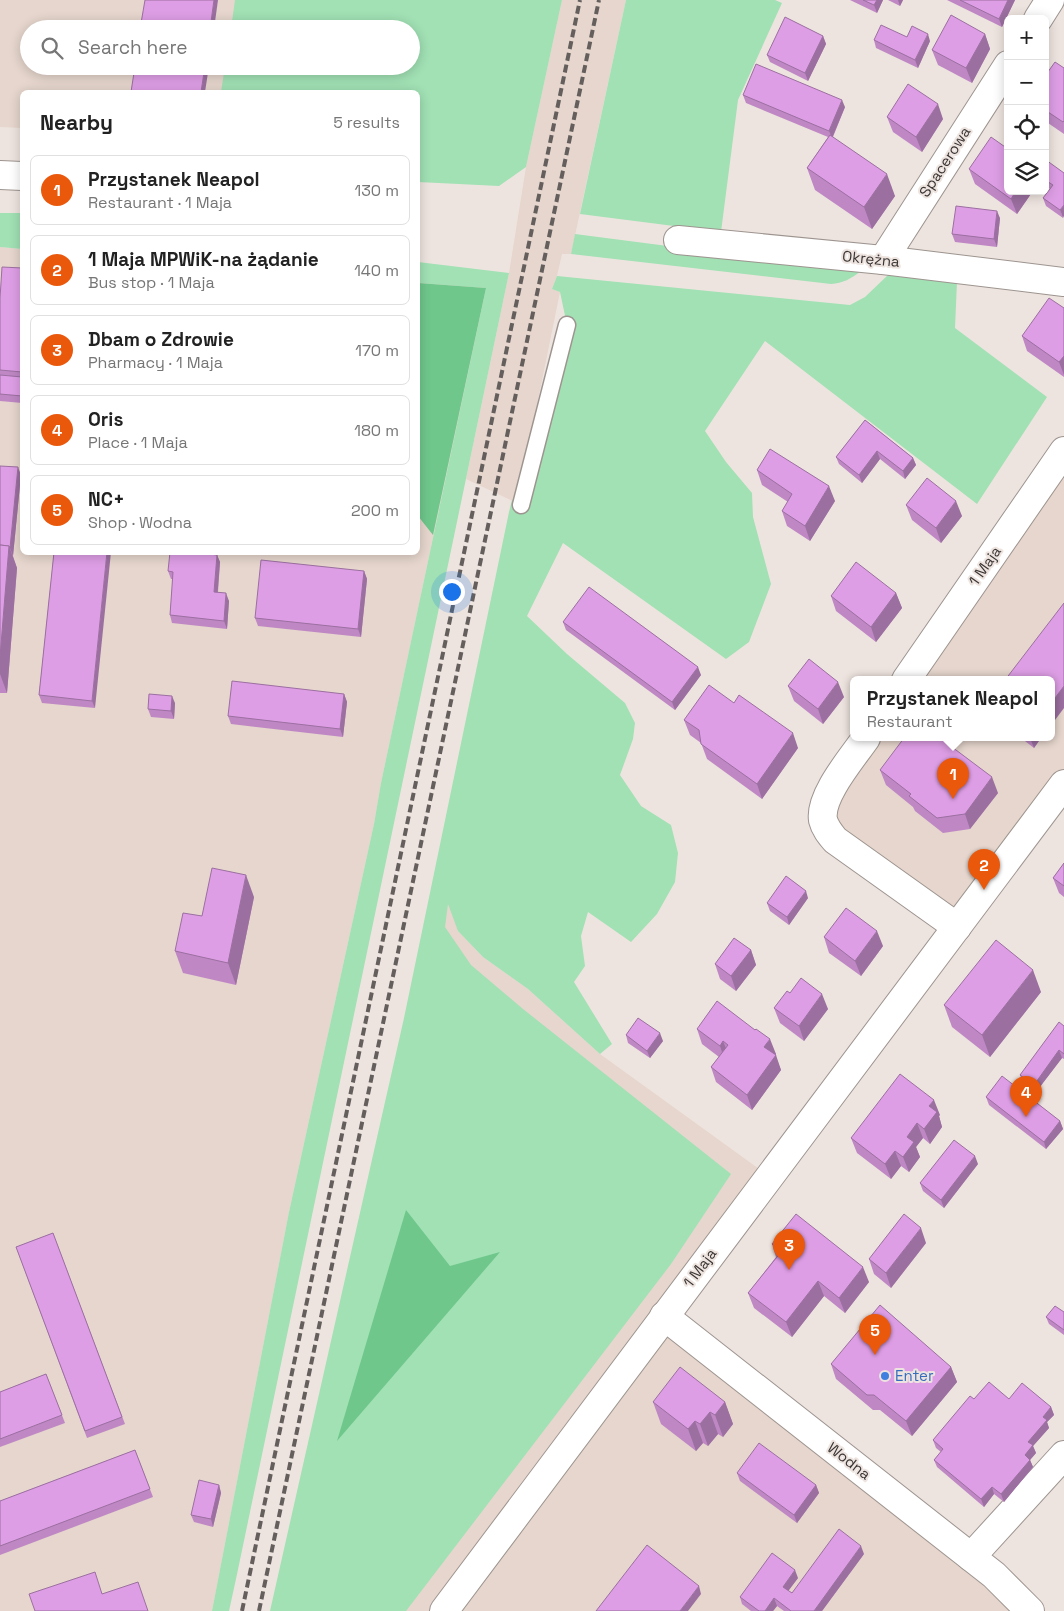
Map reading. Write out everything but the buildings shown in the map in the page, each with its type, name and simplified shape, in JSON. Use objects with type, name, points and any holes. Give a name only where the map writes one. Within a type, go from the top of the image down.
[{"type":"street","points":[[1041,15],[1050,0]]},
{"type":"street","name":"Spacerowa","points":[[883,260],[1004,71]]},
{"type":"street","points":[[0,175],[20,176]]},
{"type":"street","name":"Okrężna","points":[[678,240],[883,260],[1064,282]]},
{"type":"street","name":"1 Maja","points":[[909,676],[1064,451]]},
{"type":"street","points":[[864,741],[826,796],[823,807],[823,820],[827,831],[835,840],[957,927]]},
{"type":"street","name":"1 Maja","points":[[444,1611],[1064,784]]},
{"type":"street","name":"Wodna","points":[[664,1316],[994,1575],[1030,1611]]},
{"type":"street","points":[[971,1557],[1064,1455]]},
{"type":"lane","points":[[521,505],[567,325]]},
{"type":"shaded area","points":[[0,0],[491,0],[420,90],[20,90],[20,128],[0,127]]},
{"type":"shaded area","points":[[562,0],[626,0],[571,254],[562,254],[552,289],[560,292],[517,503],[466,479],[509,273],[526,167]]},
{"type":"shaded area","points":[[0,247],[20,249],[20,555],[420,555],[420,283],[486,288],[381,783],[374,824],[289,1212],[212,1611],[0,1611]]},
{"type":"shaded area","points":[[1064,451],[1064,784],[957,927],[835,840],[826,796],[864,741],[1055,741],[1055,676],[909,676]]},
{"type":"shaded area","points":[[446,866],[458,931],[483,957],[528,989],[600,1054],[769,1176],[664,1315],[1030,1611],[277,1611]]},
{"type":"green space","points":[[235,0],[562,0],[526,167],[499,186],[420,182],[420,90],[221,90],[224,75],[420,75],[420,20],[232,20]]},
{"type":"green space","points":[[626,0],[775,0],[782,3],[738,100],[721,232],[580,214]]},
{"type":"green space","points":[[0,213],[20,213],[20,249],[0,247]]},
{"type":"green space","points":[[575,234],[861,271],[847,280],[831,284],[571,254]]},
{"type":"green space","points":[[420,262],[509,273],[229,1611],[212,1611],[289,1212],[374,824],[381,783],[486,288],[420,283]]},
{"type":"green space","points":[[888,275],[957,282],[955,328],[1047,397],[977,504],[765,341],[705,431],[726,462],[752,493],[753,517],[771,584],[749,642],[726,659],[563,543],[527,616],[567,654],[625,703],[635,723],[633,739],[620,775],[641,806],[671,825],[678,853],[675,882],[657,914],[631,942],[588,912],[581,936],[585,966],[574,982],[612,1044],[600,1054],[528,989],[483,957],[458,931],[448,904],[445,927],[471,965],[523,1009],[731,1174],[671,1264],[406,1611],[270,1611],[404,1018],[509,512],[512,500],[521,504],[567,325],[560,292],[552,289],[557,276],[850,305],[865,297]]},
{"type":"green space","points":[[420,283],[486,288],[433,535],[420,519]]},
{"type":"green space","points":[[406,1210],[450,1266],[500,1252],[337,1441]]},
{"type":"railway","points":[[242,1611],[580,0]]},
{"type":"railway","points":[[259,1611],[599,0]]},
{"type":"place","name":"Przystanek Neapol","points":[[953,799]]},
{"type":"place","name":"1 Maja MPWiK-na żądanie","points":[[984,890]]},
{"type":"place","name":"Oris","points":[[1026,1117]]},
{"type":"place","name":"Dbam o Zdrowie","points":[[789,1270]]},
{"type":"place","name":"NC+","points":[[875,1355]]},
{"type":"place","name":"Enter","points":[[885,1376]]}]
